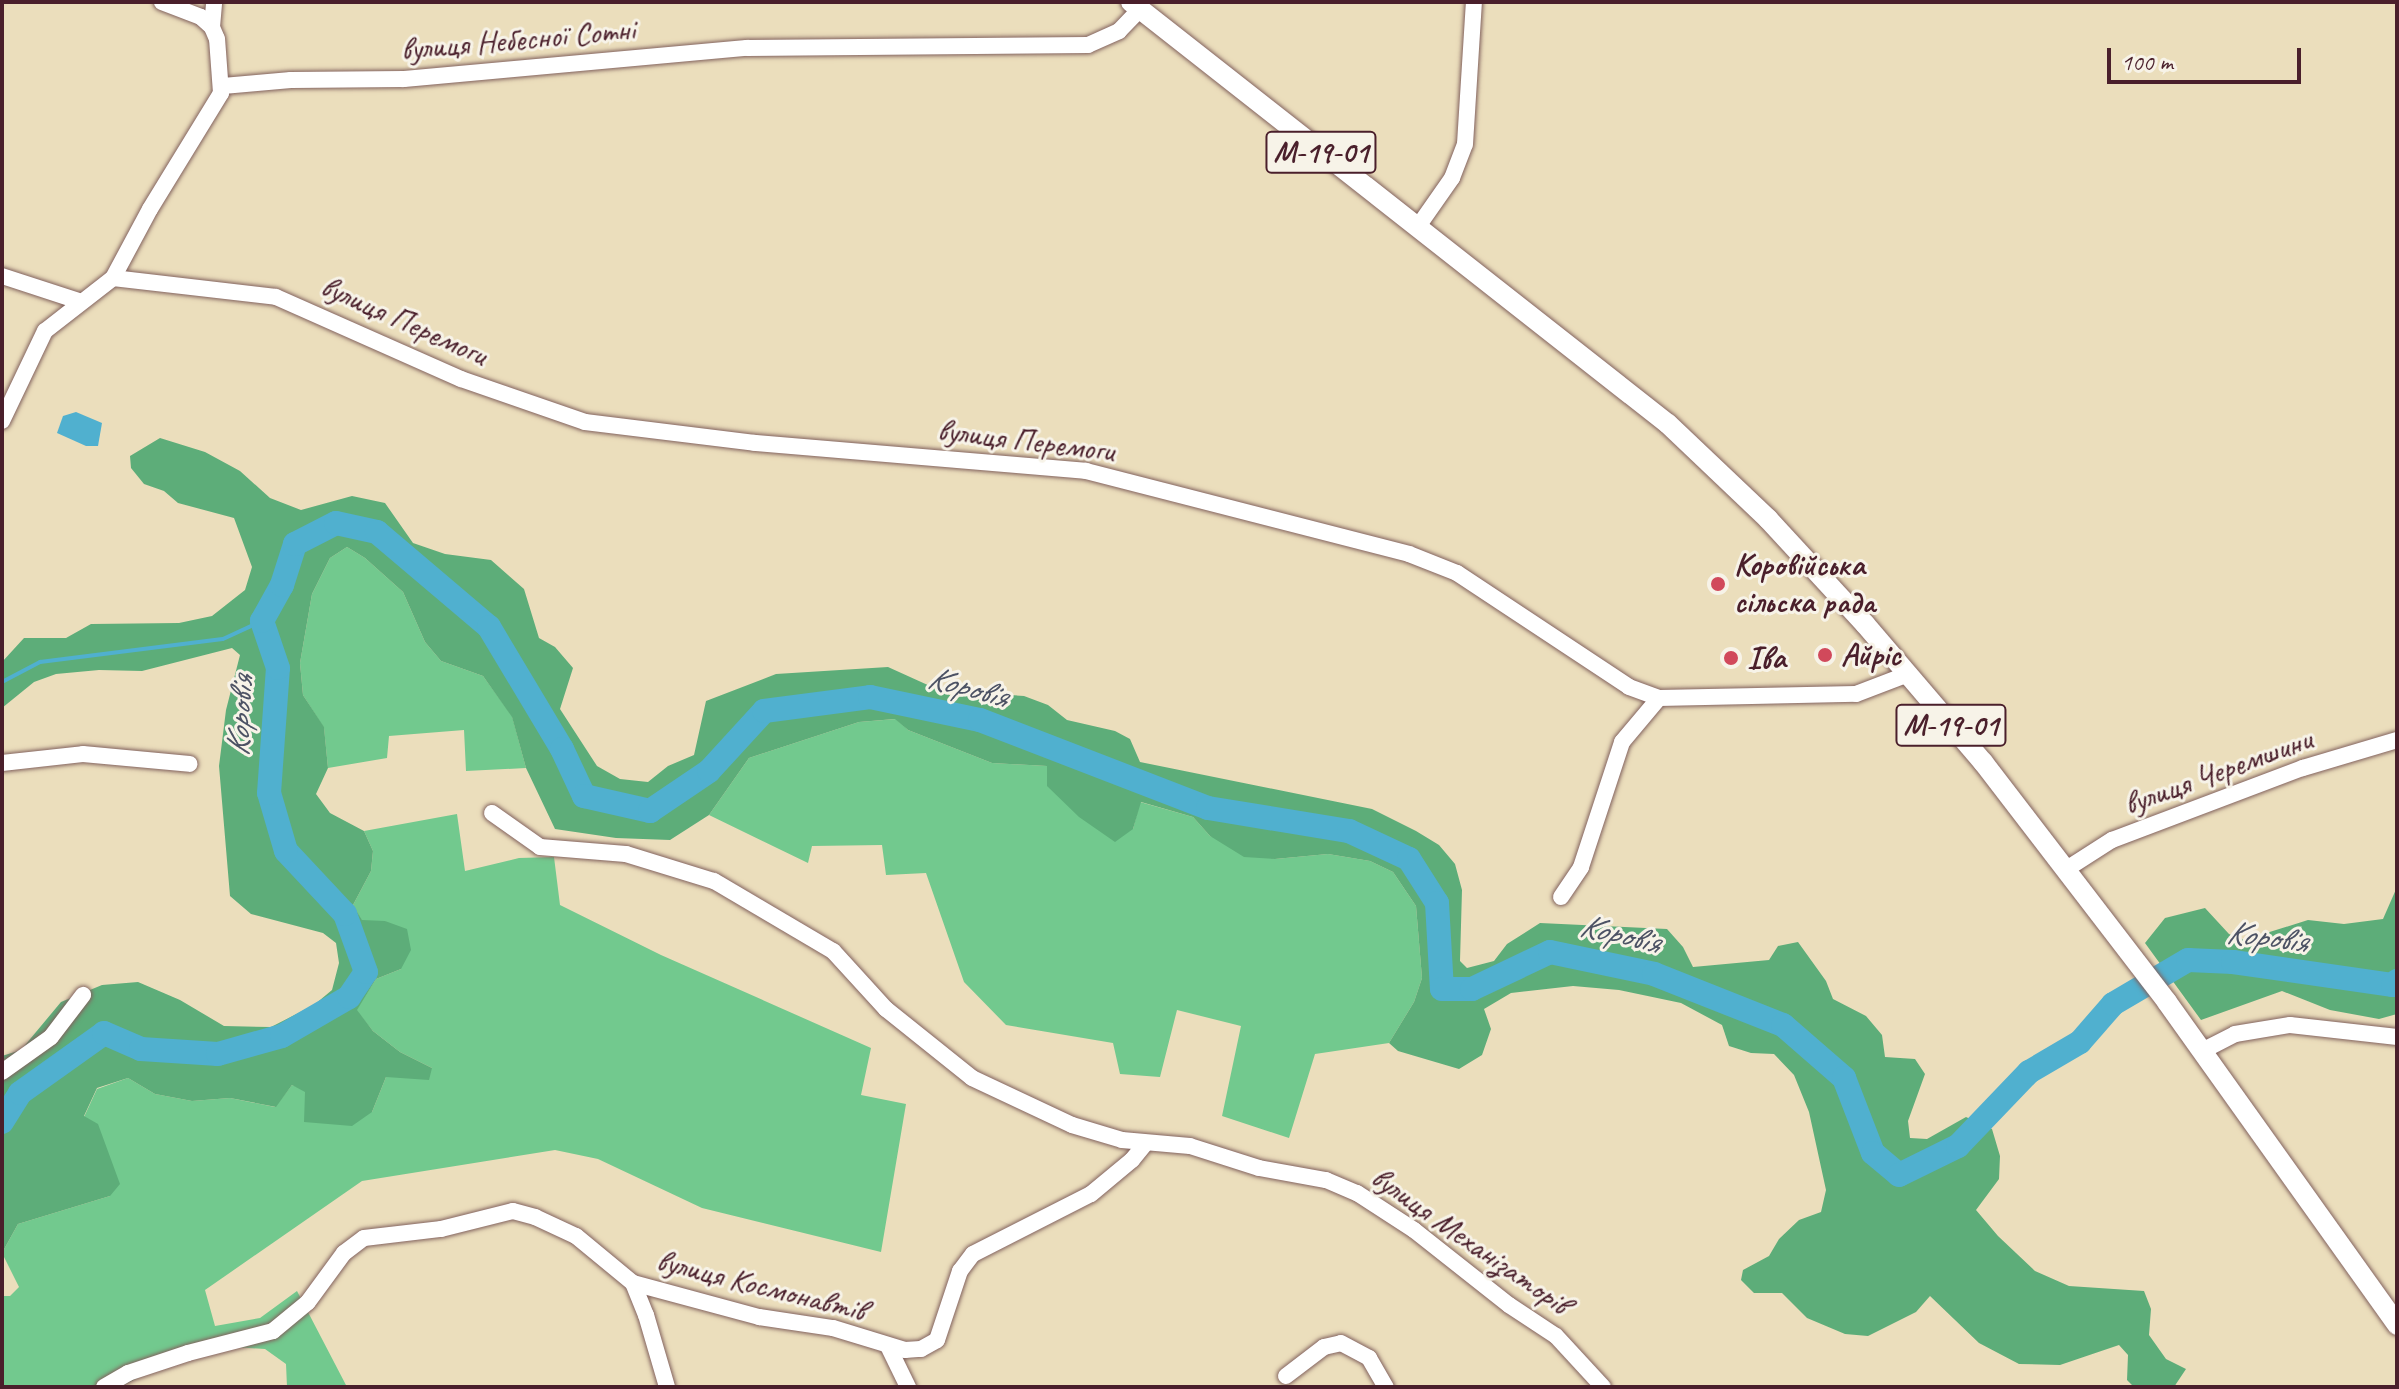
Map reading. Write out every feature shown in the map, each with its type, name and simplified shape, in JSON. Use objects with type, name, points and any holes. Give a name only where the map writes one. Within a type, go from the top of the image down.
[{"type":"main road","name":"М-19-01","points":[[1135,5],[1668,424],[1768,519],[1983,762],[2167,1002],[2397,1325]]},
{"type":"street","points":[[162,2],[201,17],[214,30]]},
{"type":"street","points":[[2,421],[40,339],[79,301],[113,278],[223,86],[214,30],[214,2]]},
{"type":"street","points":[[1417,228],[1452,178],[1465,144],[1474,2]]},
{"type":"street","name":"вулиця Небесної Сотні","points":[[223,86],[291,80],[404,79],[747,48],[1088,45],[1119,31],[1135,5]]},
{"type":"street","points":[[2,276],[79,301]]},
{"type":"street","name":"вулиця Перемоги","points":[[113,278],[276,297],[461,379],[585,422],[755,443],[1086,471],[1409,554],[1457,573],[1629,687],[1659,698],[1850,694],[1908,674]]},
{"type":"street","points":[[1561,897],[1581,867],[1622,742],[1659,698]]},
{"type":"street","name":"вулиця Черемшини","points":[[2065,870],[2112,840],[2303,768],[2397,740]]},
{"type":"street","points":[[2,763],[83,754],[190,764]]},
{"type":"street","name":"вулиця Механізаторів","points":[[492,813],[540,847],[626,854],[714,881],[827,947],[886,1009],[978,1082],[1085,1130],[1145,1144],[1190,1146],[1259,1168],[1326,1180],[1355,1192],[1414,1230],[1509,1305],[1556,1336],[1603,1387]]},
{"type":"street","points":[[2,1072],[51,1037],[83,995]]},
{"type":"street","points":[[2202,1051],[2235,1034],[2290,1025],[2397,1037]]},
{"type":"street","name":"вулиця Космонавтів","points":[[104,1387],[128,1373],[197,1350],[273,1331],[308,1302],[350,1247],[372,1235],[441,1229],[520,1212],[576,1236],[633,1283],[759,1317],[833,1328],[905,1350],[931,1346],[939,1335],[960,1271],[973,1254],[1091,1194],[1132,1160],[1145,1144]]},
{"type":"street","points":[[633,1283],[667,1387]]},
{"type":"street","points":[[1286,1376],[1324,1347],[1341,1343],[1369,1358],[1386,1387]]},
{"type":"street","points":[[888,1346],[908,1387]]},
{"type":"green space","points":[[160,438],[205,452],[240,471],[270,498],[301,510],[352,496],[385,503],[413,543],[445,554],[491,560],[524,589],[539,638],[555,647],[573,668],[560,709],[597,766],[620,779],[648,782],[668,766],[694,755],[706,701],[776,674],[888,667],[952,696],[980,693],[1024,696],[1048,705],[1067,720],[1115,731],[1130,739],[1140,762],[1372,809],[1416,831],[1439,845],[1455,864],[1462,890],[1460,961],[1467,968],[1494,961],[1507,944],[1540,923],[1667,929],[1683,947],[1693,967],[1769,960],[1778,946],[1798,942],[1826,981],[1833,999],[1866,1016],[1882,1035],[1885,1057],[1915,1059],[1925,1074],[1908,1121],[1910,1138],[1927,1139],[1966,1117],[1992,1129],[2000,1156],[1999,1179],[1976,1210],[1998,1236],[2035,1271],[2069,1286],[2144,1291],[2151,1309],[2149,1335],[2166,1359],[2186,1369],[2174,1387],[2134,1387],[2127,1380],[2128,1355],[2119,1345],[2060,1365],[2019,1364],[1979,1343],[1930,1296],[1916,1312],[1868,1336],[1845,1334],[1807,1318],[1782,1293],[1754,1293],[1741,1280],[1743,1270],[1769,1256],[1779,1239],[1799,1220],[1821,1212],[1826,1190],[1809,1112],[1794,1075],[1774,1054],[1751,1053],[1729,1046],[1722,1025],[1681,1003],[1619,990],[1573,986],[1511,993],[1484,1009],[1491,1029],[1482,1055],[1459,1069],[1398,1051],[1389,1043],[1414,1002],[1422,978],[1416,906],[1393,872],[1370,861],[1328,854],[1275,859],[1244,857],[1210,836],[1193,817],[1141,802],[1133,829],[1115,842],[1079,817],[1047,786],[1047,766],[992,763],[908,730],[895,719],[859,722],[749,758],[709,815],[670,840],[616,838],[555,829],[526,768],[512,717],[483,676],[441,661],[425,642],[403,592],[365,558],[347,547],[330,558],[312,594],[300,663],[303,695],[324,727],[328,768],[316,794],[330,813],[364,831],[373,851],[371,871],[353,905],[362,920],[385,921],[407,929],[411,950],[401,969],[376,979],[357,1010],[373,1031],[400,1052],[432,1068],[429,1080],[386,1077],[372,1112],[352,1126],[304,1122],[305,1092],[292,1085],[276,1107],[230,1098],[192,1101],[155,1094],[128,1078],[97,1088],[84,1116],[98,1124],[120,1184],[110,1196],[18,1224],[2,1253],[2,1056],[21,1050],[61,1002],[102,985],[138,982],[180,1000],[224,1026],[271,1027],[314,1005],[332,990],[339,963],[336,943],[323,933],[251,914],[230,896],[219,766],[226,710],[240,655],[232,648],[142,671],[99,670],[56,674],[34,682],[2,708],[2,662],[24,638],[66,638],[91,624],[179,623],[212,616],[245,590],[252,567],[234,518],[178,503],[164,491],[144,484],[131,468],[130,456]]},
{"type":"green space","points":[[347,547],[365,558],[403,592],[425,642],[441,661],[483,676],[512,716],[526,768],[466,771],[464,730],[389,736],[387,758],[328,768],[324,728],[303,695],[300,663],[312,594],[330,558]]},
{"type":"green space","points":[[896,719],[908,730],[992,763],[1047,766],[1133,829],[1140,802],[1193,817],[1210,836],[1275,859],[1328,854],[1370,861],[1393,872],[1416,906],[1422,978],[1414,1002],[1389,1043],[1315,1054],[1289,1138],[1222,1116],[1241,1026],[1177,1010],[1160,1077],[1120,1074],[1113,1043],[1006,1025],[964,982],[926,873],[886,875],[882,845],[812,846],[808,863],[709,815],[749,758],[859,722]]},
{"type":"green space","points":[[457,814],[465,871],[519,858],[554,857],[560,905],[661,955],[871,1048],[861,1095],[906,1104],[881,1252],[702,1208],[598,1159],[555,1150],[362,1181],[205,1290],[215,1326],[260,1318],[297,1291],[347,1387],[287,1387],[286,1364],[265,1349],[219,1346],[162,1366],[120,1387],[2,1387],[2,1296],[10,1296],[19,1287],[2,1253],[18,1224],[110,1196],[84,1117],[97,1089],[128,1078],[155,1094],[192,1101],[230,1098],[275,1107],[292,1085],[372,1112],[386,1077],[432,1068],[400,1052],[373,1031],[356,1010],[376,979],[401,969],[385,921],[362,921],[353,905],[371,871],[373,851],[364,831]]},
{"type":"green space","points":[[2397,887],[2397,1014],[2379,1019],[2330,1010],[2282,991],[2201,1020],[2145,943],[2165,918],[2205,908],[2229,934],[2244,940],[2308,920],[2344,924],[2383,919]]},
{"type":"water","points":[[76,412],[102,423],[98,446],[86,446],[57,433],[63,416]]},
{"type":"waterway","name":"Коровія","points":[[2,1122],[20,1093],[104,1033],[141,1049],[218,1054],[282,1036],[349,997],[366,972],[345,914],[286,851],[269,793],[278,668],[262,621],[282,585],[295,544],[336,523],[377,532],[489,627],[562,749],[584,796],[650,811],[709,771],[764,711],[870,697],[980,720],[1208,808],[1349,831],[1409,859],[1437,903],[1442,989],[1472,989],[1550,952],[1654,974],[1783,1025],[1844,1078],[1873,1153],[1899,1175],[1958,1146],[2029,1072],[2080,1042],[2113,1004],[2188,960],[2233,962],[2393,985],[2397,981]]},
{"type":"waterway","points":[[2,682],[40,662],[223,639],[262,621]]},
{"type":"place","name":"Коровійська сільска рада","points":[[1718,584]]},
{"type":"place","name":"Айріс","points":[[1825,655]]},
{"type":"place","name":"Іва","points":[[1731,658]]}]
